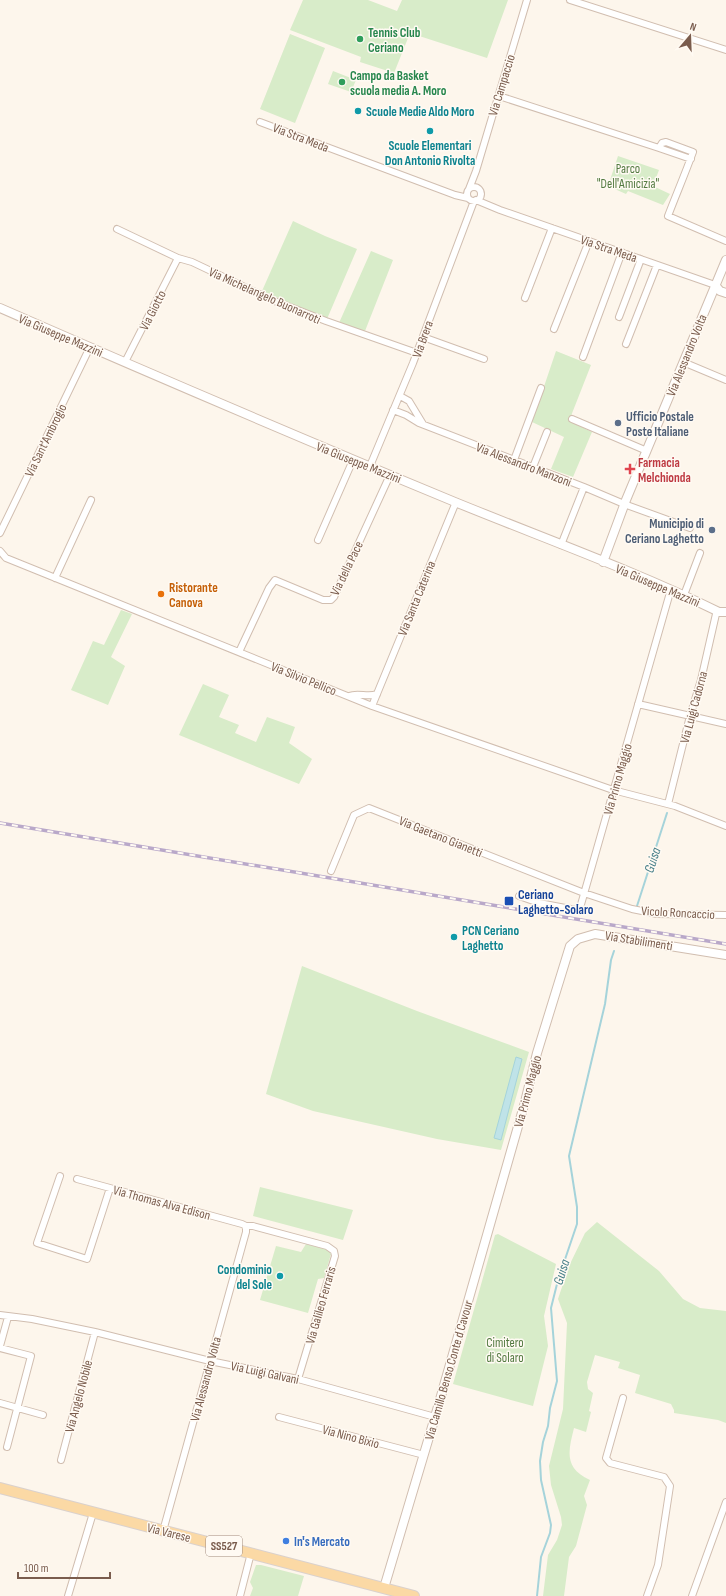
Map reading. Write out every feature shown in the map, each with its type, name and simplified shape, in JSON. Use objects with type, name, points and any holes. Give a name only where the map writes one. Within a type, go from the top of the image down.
[{"type":"main road","name":"Via Varese","points":[[0,1488],[251,1554],[383,1592]]},
{"type":"main road","name":"SS527","points":[[383,1592],[414,1596]]},
{"type":"street","name":"Via Campaccio","points":[[471,197],[476,171],[527,0]]},
{"type":"street","points":[[570,0],[726,50]]},
{"type":"street","points":[[499,96],[659,148],[662,143],[670,144],[693,152],[668,216],[726,241]]},
{"type":"street","name":"Via Stra Meda","points":[[260,122],[455,195],[471,197],[500,210],[715,285],[720,291],[726,293]]},
{"type":"street","name":"Via Campaccio","points":[[476,171],[480,191]]},
{"type":"street","points":[[475,187],[480,191],[471,197],[475,187]]},
{"type":"street","name":"Via Stra Meda","points":[[480,191],[489,205]]},
{"type":"street","name":"Via Brera","points":[[370,466],[417,353],[469,211],[471,197]]},
{"type":"street","points":[[525,298],[552,228]]},
{"type":"street","name":"Via Michelangelo Buonarroti","points":[[117,229],[178,258],[192,262],[272,300],[326,322],[417,353]]},
{"type":"street","points":[[554,329],[589,241]]},
{"type":"street","points":[[583,357],[622,252]]},
{"type":"street","name":"Via Giotto","points":[[125,362],[178,258]]},
{"type":"street","points":[[619,317],[641,259]]},
{"type":"street","name":"Via Alessandro Volta","points":[[603,562],[624,504],[726,260]]},
{"type":"street","points":[[626,344],[657,265]]},
{"type":"street","name":"Via Giuseppe Mazzini","points":[[0,308],[353,460],[671,589],[723,612]]},
{"type":"street","points":[[423,337],[484,359]]},
{"type":"street","name":"Via Sant'Ambrogio","points":[[0,533],[90,347]]},
{"type":"street","points":[[683,362],[726,380]]},
{"type":"street","points":[[514,460],[541,388]]},
{"type":"street","points":[[400,396],[409,401],[424,425]]},
{"type":"street","name":"Via Alessandro Manzoni","points":[[393,410],[406,414],[416,422],[624,504],[690,528]]},
{"type":"street","points":[[572,419],[647,451]]},
{"type":"street","points":[[533,467],[547,432]]},
{"type":"street","points":[[318,540],[353,460]]},
{"type":"street","name":"Via della Pace","points":[[239,652],[272,583],[275,580],[323,600],[331,600],[334,597],[390,475]]},
{"type":"street","points":[[561,545],[584,487]]},
{"type":"street","points":[[55,578],[91,500]]},
{"type":"street","name":"Via Santa Caterina","points":[[372,706],[456,502]]},
{"type":"street","name":"Via Silvio Pellico","points":[[0,551],[6,558],[372,706],[613,790],[668,804],[726,826]]},
{"type":"street","points":[[684,595],[700,553]]},
{"type":"street","name":"Via Primo Maggio","points":[[518,896],[539,903],[576,910],[580,908],[671,589]]},
{"type":"street","name":"Via Luigi Cadorna","points":[[668,804],[690,716],[701,680],[716,614],[723,612]]},
{"type":"street","points":[[349,696],[358,694],[371,696],[377,694]]},
{"type":"street","points":[[638,704],[726,724]]},
{"type":"street","name":"Via Gaetano Gianetti","points":[[332,871],[354,815],[369,808],[584,893]]},
{"type":"street","name":"Vicolo Roncaccio","points":[[584,893],[632,909],[657,914],[726,915]]},
{"type":"street","name":"Via Stabilimenti","points":[[565,960],[570,946],[574,942],[583,936],[595,934],[726,955]]},
{"type":"street","name":"Via Primo Maggio","points":[[510,1152],[537,1053],[565,960]]},
{"type":"street","name":"Via Camillo Benso Conte d Cavour","points":[[383,1592],[435,1417],[510,1152]]},
{"type":"street","points":[[60,1176],[37,1243],[86,1259],[110,1188]]},
{"type":"street","name":"Via Thomas Alva Edison","points":[[77,1179],[246,1226]]},
{"type":"street","name":"Via Alessandro Volta","points":[[163,1531],[246,1232],[246,1226]]},
{"type":"street","name":"Via Galileo Ferraris","points":[[246,1226],[253,1226],[330,1247],[334,1251],[335,1256],[298,1379]]},
{"type":"street","name":"Via Luigi Galvani","points":[[0,1315],[32,1319],[95,1332],[210,1361],[298,1379],[435,1417]]},
{"type":"street","points":[[7,1447],[31,1356],[0,1347],[8,1316]]},
{"type":"street","name":"Via Angelo Nobile","points":[[61,1460],[95,1332]]},
{"type":"street","points":[[623,1398],[606,1458],[610,1463],[664,1477],[670,1486],[658,1564],[647,1596]]},
{"type":"street","points":[[0,1403],[43,1415]]},
{"type":"street","name":"Via Nino Bixio","points":[[279,1417],[424,1455]]},
{"type":"street","points":[[692,1596],[726,1502]]},
{"type":"street","points":[[68,1596],[93,1513]]},
{"type":"street","points":[[240,1596],[251,1554]]},
{"type":"green space","name":"Tennis Club Ceriano","points":[[303,0],[368,0],[397,11],[402,0],[508,0],[487,58],[410,33],[394,73],[360,62],[361,57],[290,30]]},
{"type":"green space","points":[[290,34],[325,48],[295,123],[260,109]]},
{"type":"green space","name":"Campo da Basket scuola media A. Moro","points":[[333,71],[356,80],[351,92],[328,84]]},
{"type":"green space","name":"Parco \"Dell'Amicizia\"","points":[[618,156],[659,170],[653,186],[670,194],[663,205],[628,191],[626,194],[608,186]]},
{"type":"green space","points":[[293,221],[357,249],[327,319],[262,291]]},
{"type":"green space","points":[[371,251],[393,260],[365,331],[339,323]]},
{"type":"green space","points":[[556,351],[591,365],[569,421],[592,432],[573,477],[551,469],[564,437],[532,422]]},
{"type":"green space","points":[[121,610],[132,614],[111,657],[125,666],[108,705],[71,690],[93,641],[104,645]]},
{"type":"green space","points":[[203,684],[229,695],[219,717],[239,725],[235,733],[256,742],[267,717],[295,727],[289,743],[312,759],[299,784],[179,735]]},
{"type":"green space","points":[[302,966],[417,1011],[529,1052],[501,1150],[437,1139],[313,1111],[266,1094]]},
{"type":"green space","points":[[260,1187],[353,1210],[343,1240],[253,1216]]},
{"type":"green space","points":[[597,1222],[659,1271],[683,1299],[700,1308],[726,1311],[726,1423],[718,1420],[674,1413],[671,1404],[635,1393],[640,1375],[618,1368],[620,1362],[595,1355],[587,1382],[588,1389],[593,1393],[589,1411],[591,1412],[586,1432],[574,1428],[570,1445],[570,1458],[572,1465],[582,1475],[590,1480],[584,1496],[587,1505],[576,1546],[569,1557],[564,1596],[543,1596],[548,1555],[557,1540],[562,1525],[551,1485],[549,1466],[563,1409],[567,1323],[558,1299],[569,1266],[585,1233]]},
{"type":"green space","name":"Cimitero di Solaro","points":[[498,1234],[556,1264],[544,1316],[548,1346],[533,1406],[453,1384],[495,1235]]},
{"type":"green space","points":[[306,1244],[329,1250],[331,1254],[324,1278],[318,1279],[308,1313],[260,1300],[276,1246],[301,1252]]},
{"type":"green space","points":[[256,1565],[304,1576],[298,1596],[250,1596],[253,1588],[250,1582]]},
{"type":"water","points":[[516,1057],[522,1059],[501,1140],[494,1138]]},
{"type":"waterway","name":"Guisa","points":[[637,906],[667,813]]},
{"type":"waterway","name":"Guisa","points":[[537,1596],[541,1557],[550,1533],[551,1525],[541,1480],[540,1461],[543,1442],[548,1426],[550,1408],[557,1381],[551,1308],[558,1280],[577,1224],[577,1207],[569,1156],[605,1004],[611,960],[614,951]]},
{"type":"railway","points":[[0,823],[726,944]]},
{"type":"place","name":"Tennis Club Ceriano","points":[[360,39]]},
{"type":"place","name":"Campo da Basket scuola media A. Moro","points":[[342,82]]},
{"type":"place","name":"Scuole Medie Aldo Moro","points":[[358,111]]},
{"type":"place","name":"Scuole Elementari Don Antonio Rivolta","points":[[430,131]]},
{"type":"place","name":"Ufficio Postale Poste Italiane","points":[[618,423]]},
{"type":"place","name":"Farmacia Melchionda","points":[[630,469]]},
{"type":"place","name":"Municipio di Ceriano Laghetto","points":[[712,530]]},
{"type":"place","name":"Ristorante Canova","points":[[161,594]]},
{"type":"place","name":"Ceriano Laghetto-Solaro","points":[[509,901]]},
{"type":"place","name":"PCN Ceriano Laghetto","points":[[454,937]]},
{"type":"place","name":"Condominio del Sole","points":[[280,1276]]},
{"type":"place","name":"In's Mercato","points":[[286,1541]]}]
